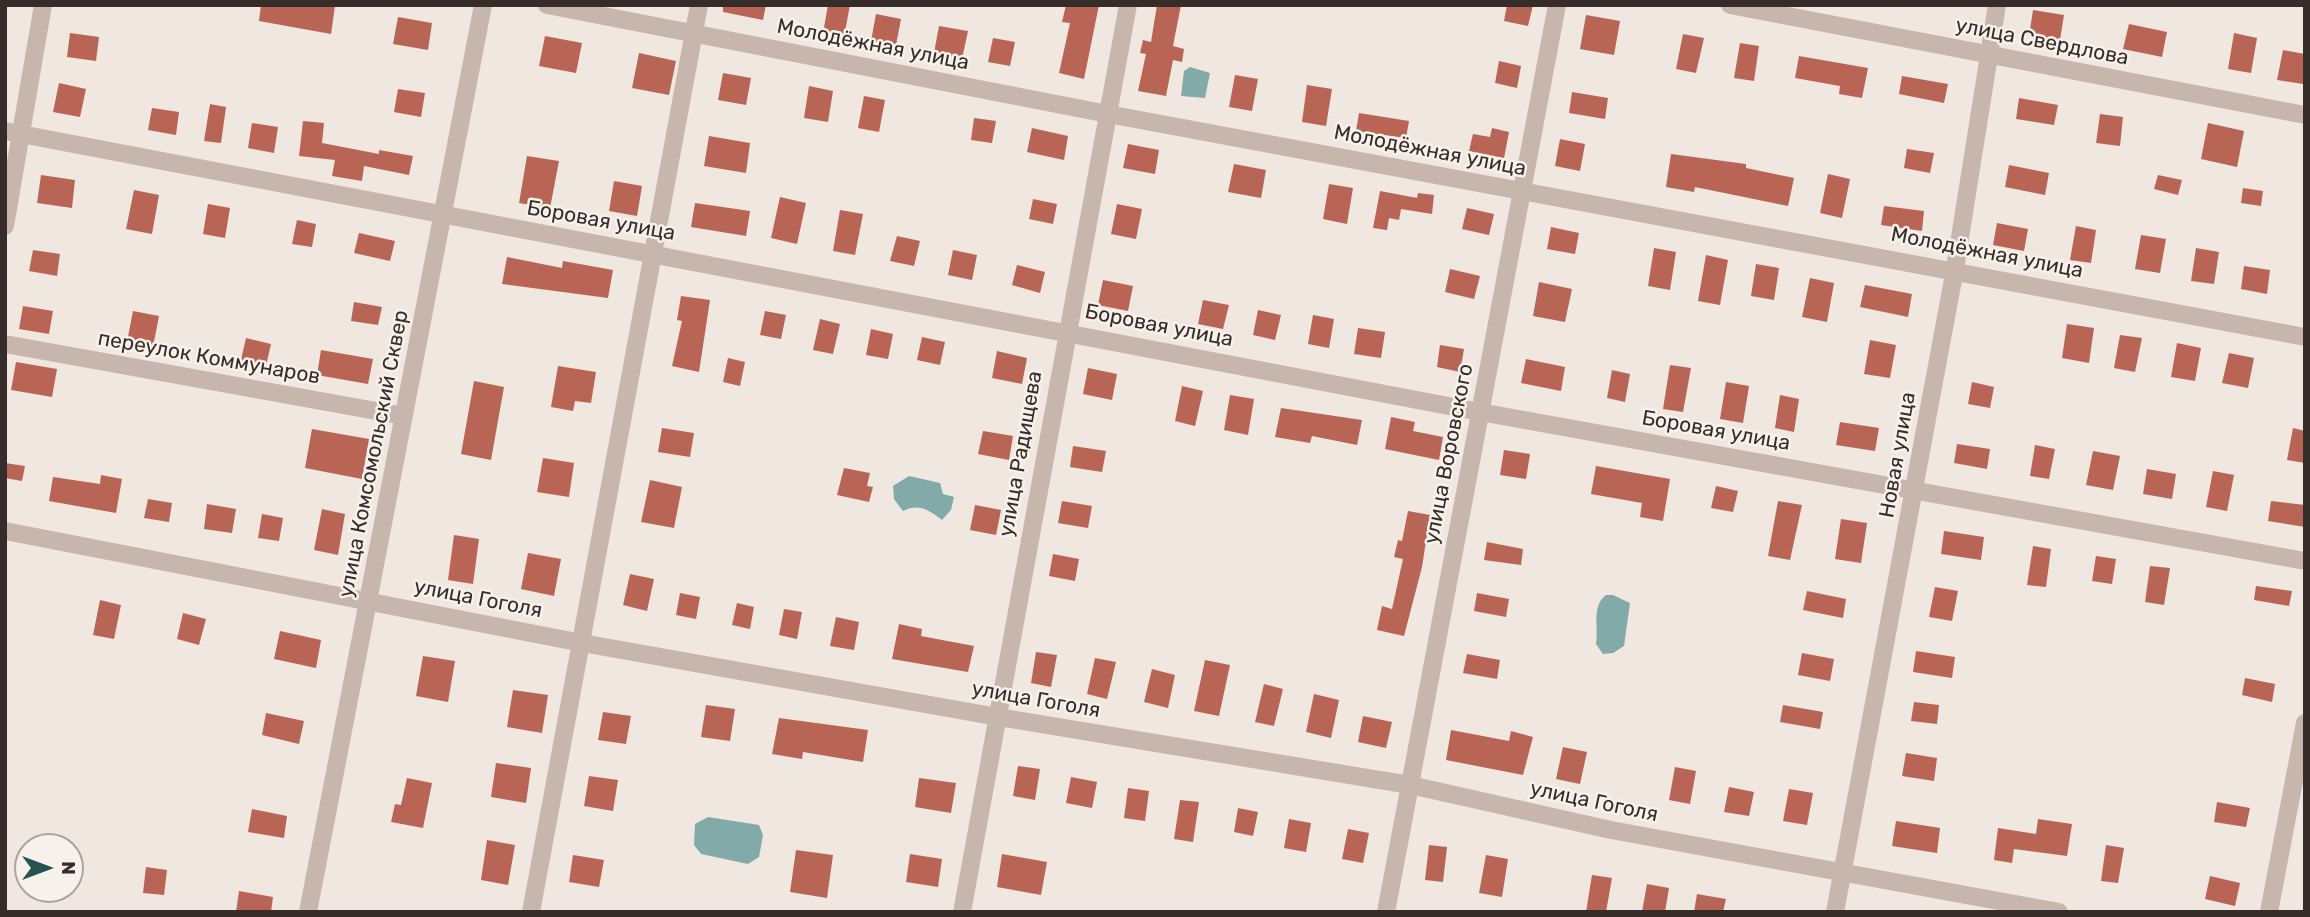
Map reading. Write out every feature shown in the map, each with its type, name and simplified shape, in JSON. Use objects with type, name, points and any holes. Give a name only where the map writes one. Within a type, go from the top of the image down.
[{"type":"street","points":[[5,226],[13,132],[43,5]]},
{"type":"street","name":"улица Комсомольский Сквер","points":[[308,912],[483,5]]},
{"type":"street","name":"Молодёжная улица","points":[[547,5],[1521,192],[1955,270],[2305,337]]},
{"type":"street","points":[[531,912],[699,5]]},
{"type":"street","name":"улица Радищева","points":[[962,912],[1066,331],[1128,5]]},
{"type":"street","name":"улица Воровского","points":[[1386,912],[1557,5]]},
{"type":"street","name":"улица Свердлова","points":[[1730,5],[2305,115]]},
{"type":"street","name":"Новая улица","points":[[1835,912],[1955,270],[1997,5]]},
{"type":"street","name":"Боровая улица","points":[[13,132],[1480,412],[2305,561]]},
{"type":"street","name":"переулок Коммунаров","points":[[5,344],[404,416]]},
{"type":"street","name":"улица Гоголя","points":[[5,531],[582,643],[998,717],[1410,785],[1611,830],[2059,912]]},
{"type":"street","points":[[2269,912],[2305,723]]},
{"type":"water","points":[[1190,67],[1210,73],[1205,98],[1181,96],[1184,71]]},
{"type":"water","points":[[909,476],[940,483],[943,494],[954,497],[951,510],[942,520],[924,509],[903,511],[894,499],[893,486]]},
{"type":"water","points":[[1606,595],[1613,595],[1630,603],[1624,646],[1613,653],[1603,654],[1596,644],[1596,618],[1601,600]]},
{"type":"water","points":[[708,817],[759,825],[763,835],[759,857],[748,864],[701,854],[694,845],[695,824]]},
{"type":"building","points":[[261,5],[335,6],[331,34],[259,21]]},
{"type":"building","points":[[723,5],[766,5],[763,20],[723,12]]},
{"type":"building","points":[[828,5],[850,5],[844,37],[823,33]]},
{"type":"building","points":[[1066,5],[1099,5],[1084,79],[1059,73],[1070,23],[1062,22]]},
{"type":"building","points":[[1157,5],[1181,5],[1173,46],[1184,49],[1182,62],[1173,60],[1166,96],[1138,91],[1146,54],[1140,53],[1143,40],[1151,42]]},
{"type":"building","points":[[1507,5],[1533,5],[1528,26],[1504,21]]},
{"type":"building","points":[[2033,10],[2064,15],[2060,40],[2029,36]]},
{"type":"building","points":[[876,14],[901,19],[896,45],[871,41]]},
{"type":"building","points":[[1586,15],[1620,21],[1614,55],[1580,49]]},
{"type":"building","points":[[398,17],[432,23],[428,50],[393,44]]},
{"type":"building","points":[[2129,24],[2167,32],[2162,57],[2123,49]]},
{"type":"building","points":[[939,26],[968,31],[962,59],[934,53]]},
{"type":"building","points":[[70,33],[99,37],[96,61],[67,57]]},
{"type":"building","points":[[2234,33],[2257,38],[2251,73],[2228,69]]},
{"type":"building","points":[[1683,34],[1704,38],[1696,73],[1676,69]]},
{"type":"building","points":[[545,36],[582,43],[576,73],[539,66]]},
{"type":"building","points":[[993,38],[1015,42],[1010,66],[988,62]]},
{"type":"building","points":[[1740,43],[1759,46],[1754,81],[1734,78]]},
{"type":"building","points":[[2283,50],[2305,54],[2303,84],[2277,80]]},
{"type":"building","points":[[639,53],[676,61],[669,95],[632,88]]},
{"type":"building","points":[[1799,56],[1868,68],[1862,98],[1839,94],[1840,86],[1795,78]]},
{"type":"building","points":[[1499,61],[1521,66],[1517,88],[1495,83]]},
{"type":"building","points":[[723,73],[751,78],[746,105],[718,100]]},
{"type":"building","points":[[1235,75],[1258,79],[1252,111],[1229,107]]},
{"type":"building","points":[[1902,76],[1948,84],[1944,103],[1899,94]]},
{"type":"building","points":[[59,83],[86,89],[80,117],[53,112]]},
{"type":"building","points":[[1307,85],[1332,89],[1326,126],[1302,122]]},
{"type":"building","points":[[809,86],[833,91],[828,122],[804,118]]},
{"type":"building","points":[[398,89],[425,93],[421,117],[394,112]]},
{"type":"building","points":[[1572,92],[1608,98],[1605,119],[1569,113]]},
{"type":"building","points":[[864,96],[885,100],[879,132],[858,128]]},
{"type":"building","points":[[2019,98],[2058,105],[2054,125],[2016,119]]},
{"type":"building","points":[[210,104],[226,107],[221,143],[204,141]]},
{"type":"building","points":[[152,108],[179,112],[176,135],[148,130]]},
{"type":"building","points":[[1359,113],[1409,121],[1406,138],[1356,131]]},
{"type":"building","points":[[2100,114],[2123,117],[2120,146],[2096,143]]},
{"type":"building","points":[[974,118],[996,121],[992,143],[971,140]]},
{"type":"building","points":[[303,121],[324,123],[322,143],[379,154],[379,150],[413,156],[409,175],[364,166],[362,181],[332,176],[335,160],[299,156]]},
{"type":"building","points":[[252,123],[278,127],[274,153],[248,148]]},
{"type":"building","points":[[2208,123],[2244,131],[2237,167],[2201,159]]},
{"type":"building","points":[[1032,128],[1068,136],[1064,160],[1027,152]]},
{"type":"building","points":[[1492,128],[1509,132],[1504,158],[1469,151],[1473,134],[1490,137]]},
{"type":"building","points":[[709,136],[750,143],[746,173],[704,166]]},
{"type":"building","points":[[1560,139],[1585,144],[1580,171],[1555,166]]},
{"type":"building","points":[[1128,144],[1159,150],[1155,174],[1123,168]]},
{"type":"building","points":[[1907,149],[1934,153],[1930,173],[1904,168]]},
{"type":"building","points":[[1671,154],[1746,164],[1746,168],[1794,178],[1788,206],[1695,187],[1694,192],[1666,187]]},
{"type":"building","points":[[527,156],[559,161],[550,208],[519,203]]},
{"type":"building","points":[[1234,164],[1266,170],[1261,198],[1228,192]]},
{"type":"building","points":[[2009,165],[2049,173],[2045,195],[2005,187]]},
{"type":"building","points":[[1828,174],[1850,179],[1842,218],[1820,213]]},
{"type":"building","points":[[41,175],[75,180],[72,208],[37,203]]},
{"type":"building","points":[[2158,175],[2182,180],[2178,195],[2154,189]]},
{"type":"building","points":[[614,181],[642,186],[637,216],[609,211]]},
{"type":"building","points":[[1329,184],[1353,188],[1347,224],[1323,219]]},
{"type":"building","points":[[2243,188],[2263,191],[2261,206],[2241,203]]},
{"type":"building","points":[[134,190],[159,195],[152,234],[126,229]]},
{"type":"building","points":[[1380,191],[1417,198],[1418,193],[1434,195],[1432,214],[1401,209],[1399,220],[1389,218],[1387,230],[1373,228]]},
{"type":"building","points":[[780,197],[806,203],[797,244],[771,238]]},
{"type":"building","points":[[1033,199],[1057,204],[1053,224],[1029,219]]},
{"type":"building","points":[[695,203],[750,211],[746,236],[691,227]]},
{"type":"building","points":[[208,204],[230,208],[225,238],[203,234]]},
{"type":"building","points":[[1117,204],[1142,209],[1136,239],[1111,234]]},
{"type":"building","points":[[1884,206],[1924,211],[1922,231],[1881,225]]},
{"type":"building","points":[[1467,208],[1494,214],[1489,235],[1462,229]]},
{"type":"building","points":[[840,210],[863,214],[855,255],[833,251]]},
{"type":"building","points":[[297,220],[316,224],[312,247],[292,244]]},
{"type":"building","points":[[1997,223],[2028,229],[2024,251],[1993,245]]},
{"type":"building","points":[[2076,226],[2096,230],[2091,263],[2070,260]]},
{"type":"building","points":[[1551,227],[1579,233],[1575,254],[1547,249]]},
{"type":"building","points":[[359,233],[395,241],[390,261],[354,253]]},
{"type":"building","points":[[2141,235],[2166,239],[2160,273],[2135,269]]},
{"type":"building","points":[[897,236],[920,241],[914,266],[890,261]]},
{"type":"building","points":[[1654,248],[1676,252],[1670,290],[1648,286]]},
{"type":"building","points":[[2196,248],[2219,252],[2214,284],[2191,281]]},
{"type":"building","points":[[33,250],[60,254],[57,276],[29,271]]},
{"type":"building","points":[[953,250],[977,255],[972,280],[948,275]]},
{"type":"building","points":[[1706,255],[1728,260],[1720,305],[1698,301]]},
{"type":"building","points":[[507,257],[562,268],[563,261],[613,270],[608,298],[502,284]]},
{"type":"building","points":[[1756,264],[1779,268],[1774,300],[1751,296]]},
{"type":"building","points":[[1017,265],[1045,272],[1040,293],[1012,285]]},
{"type":"building","points":[[2244,266],[2270,270],[2267,294],[2241,289]]},
{"type":"building","points":[[1450,269],[1480,276],[1474,299],[1445,292]]},
{"type":"building","points":[[1810,278],[1834,283],[1827,322],[1802,317]]},
{"type":"building","points":[[1103,280],[1133,286],[1128,311],[1098,305]]},
{"type":"building","points":[[1539,282],[1572,289],[1565,322],[1533,316]]},
{"type":"building","points":[[1865,285],[1912,294],[1908,317],[1860,307]]},
{"type":"building","points":[[681,296],[710,300],[699,372],[672,366],[682,321],[677,320]]},
{"type":"building","points":[[1203,300],[1229,305],[1223,329],[1198,324]]},
{"type":"building","points":[[354,302],[382,307],[378,325],[351,321]]},
{"type":"building","points":[[23,306],[53,311],[49,334],[19,329]]},
{"type":"building","points":[[1258,310],[1281,315],[1275,340],[1253,335]]},
{"type":"building","points":[[133,311],[159,316],[153,347],[127,342]]},
{"type":"building","points":[[765,311],[786,315],[781,339],[760,335]]},
{"type":"building","points":[[1313,315],[1334,319],[1329,348],[1308,344]]},
{"type":"building","points":[[820,319],[840,324],[833,354],[813,350]]},
{"type":"building","points":[[2067,324],[2094,328],[2089,363],[2062,358]]},
{"type":"building","points":[[1358,328],[1385,332],[1381,358],[1354,354]]},
{"type":"building","points":[[871,329],[893,334],[888,359],[866,355]]},
{"type":"building","points":[[2120,335],[2142,338],[2135,372],[2114,368]]},
{"type":"building","points":[[922,337],[945,342],[940,365],[917,360]]},
{"type":"building","points":[[246,338],[271,344],[265,370],[240,364]]},
{"type":"building","points":[[1870,340],[1896,345],[1890,378],[1864,374]]},
{"type":"building","points":[[2177,343],[2201,348],[2195,381],[2171,377]]},
{"type":"building","points":[[1440,345],[1464,349],[1460,372],[1437,367]]},
{"type":"building","points":[[321,350],[373,359],[368,384],[317,375]]},
{"type":"building","points":[[997,351],[1027,358],[1022,384],[992,378]]},
{"type":"building","points":[[2229,353],[2254,358],[2248,388],[2222,383]]},
{"type":"building","points":[[728,358],[745,362],[740,386],[723,382]]},
{"type":"building","points":[[1526,359],[1565,367],[1561,391],[1521,383]]},
{"type":"building","points":[[16,362],[57,369],[52,397],[11,390]]},
{"type":"building","points":[[1670,365],[1691,368],[1683,412],[1663,409]]},
{"type":"building","points":[[558,366],[596,372],[591,403],[575,401],[573,411],[551,407]]},
{"type":"building","points":[[1088,368],[1117,374],[1112,400],[1083,394]]},
{"type":"building","points":[[1612,370],[1630,374],[1625,402],[1607,398]]},
{"type":"building","points":[[474,381],[504,387],[491,460],[461,454]]},
{"type":"building","points":[[1726,382],[1749,386],[1743,423],[1720,419]]},
{"type":"building","points":[[1972,382],[1994,387],[1990,408],[1968,404]]},
{"type":"building","points":[[1182,386],[1203,391],[1195,426],[1175,421]]},
{"type":"building","points":[[1230,395],[1254,399],[1248,435],[1224,430]]},
{"type":"building","points":[[1780,395],[1799,399],[1794,432],[1775,428]]},
{"type":"building","points":[[1281,408],[1362,420],[1357,445],[1312,436],[1310,443],[1275,437]]},
{"type":"building","points":[[1391,417],[1415,422],[1413,431],[1443,437],[1439,460],[1385,449]]},
{"type":"building","points":[[1840,422],[1879,428],[1875,451],[1836,445]]},
{"type":"building","points":[[662,428],[694,433],[690,457],[658,452]]},
{"type":"building","points":[[2293,428],[2305,431],[2305,463],[2287,460]]},
{"type":"building","points":[[312,429],[369,439],[362,479],[305,468]]},
{"type":"building","points":[[983,431],[1013,436],[1009,460],[978,454]]},
{"type":"building","points":[[1957,444],[1990,449],[1987,469],[1954,463]]},
{"type":"building","points":[[2035,445],[2055,449],[2049,479],[2030,476]]},
{"type":"building","points":[[1073,446],[1106,451],[1102,472],[1070,467]]},
{"type":"building","points":[[1504,450],[1530,454],[1526,479],[1500,475]]},
{"type":"building","points":[[2093,451],[2120,456],[2113,490],[2086,485]]},
{"type":"building","points":[[543,458],[574,463],[569,497],[537,492]]},
{"type":"building","points":[[5,463],[25,466],[22,481],[5,478]]},
{"type":"building","points":[[1596,466],[1670,479],[1663,521],[1640,517],[1642,503],[1591,494]]},
{"type":"building","points":[[844,468],[870,473],[867,486],[873,487],[869,502],[837,495]]},
{"type":"building","points":[[2147,469],[2176,474],[2172,499],[2143,494]]},
{"type":"building","points":[[2213,471],[2234,475],[2227,511],[2206,507]]},
{"type":"building","points":[[101,475],[122,479],[116,513],[49,501],[53,477],[100,484]]},
{"type":"building","points":[[650,480],[682,487],[674,528],[641,522]]},
{"type":"building","points":[[1716,486],[1738,491],[1733,512],[1711,508]]},
{"type":"building","points":[[148,499],[172,503],[169,522],[144,518]]},
{"type":"building","points":[[1062,501],[1092,506],[1088,528],[1058,523]]},
{"type":"building","points":[[1778,501],[1802,505],[1790,560],[1768,556]]},
{"type":"building","points":[[2271,501],[2305,505],[2305,527],[2268,521]]},
{"type":"building","points":[[207,504],[236,509],[232,533],[204,529]]},
{"type":"building","points":[[975,505],[1001,510],[996,535],[970,530]]},
{"type":"building","points":[[322,509],[345,514],[338,555],[314,550]]},
{"type":"building","points":[[1408,511],[1430,515],[1422,567],[1404,636],[1377,630],[1382,606],[1392,609],[1403,559],[1394,557],[1398,540],[1402,541]]},
{"type":"building","points":[[262,514],[283,518],[279,541],[258,538]]},
{"type":"building","points":[[1841,519],[1867,523],[1861,563],[1835,559]]},
{"type":"building","points":[[1944,531],[1984,537],[1981,560],[1941,554]]},
{"type":"building","points":[[454,535],[479,539],[473,584],[448,580]]},
{"type":"building","points":[[1487,542],[1523,549],[1521,565],[1484,560]]},
{"type":"building","points":[[2033,546],[2051,549],[2046,587],[2027,585]]},
{"type":"building","points":[[528,553],[561,559],[554,596],[521,589]]},
{"type":"building","points":[[1053,554],[1079,559],[1075,581],[1049,576]]},
{"type":"building","points":[[2096,556],[2116,559],[2112,584],[2092,581]]},
{"type":"building","points":[[2150,566],[2170,568],[2164,605],[2145,602]]},
{"type":"building","points":[[630,574],[654,579],[647,611],[623,605]]},
{"type":"building","points":[[2256,586],[2292,591],[2289,606],[2254,600]]},
{"type":"building","points":[[1935,587],[1958,591],[1952,621],[1929,617]]},
{"type":"building","points":[[1807,591],[1846,599],[1843,618],[1803,610]]},
{"type":"building","points":[[680,593],[700,597],[696,619],[676,615]]},
{"type":"building","points":[[1477,593],[1509,599],[1506,617],[1474,611]]},
{"type":"building","points":[[100,600],[121,605],[114,639],[93,635]]},
{"type":"building","points":[[737,603],[754,607],[750,629],[732,625]]},
{"type":"building","points":[[784,609],[802,612],[797,639],[779,635]]},
{"type":"building","points":[[183,613],[206,619],[199,645],[177,639]]},
{"type":"building","points":[[836,617],[859,622],[854,650],[830,646]]},
{"type":"building","points":[[899,624],[922,629],[921,636],[974,646],[968,672],[892,659]]},
{"type":"building","points":[[280,631],[321,640],[316,668],[274,659]]},
{"type":"building","points":[[1916,651],[1955,657],[1952,678],[1913,672]]},
{"type":"building","points":[[1036,652],[1057,655],[1051,687],[1031,683]]},
{"type":"building","points":[[1802,653],[1834,659],[1830,681],[1798,675]]},
{"type":"building","points":[[1467,654],[1500,660],[1497,679],[1463,673]]},
{"type":"building","points":[[423,656],[455,661],[448,702],[416,696]]},
{"type":"building","points":[[1095,658],[1116,662],[1107,699],[1087,694]]},
{"type":"building","points":[[1205,660],[1230,665],[1219,716],[1194,711]]},
{"type":"building","points":[[1152,669],[1175,675],[1168,708],[1144,702]]},
{"type":"building","points":[[2245,678],[2275,684],[2272,702],[2242,695]]},
{"type":"building","points":[[1264,684],[1283,689],[1274,726],[1255,722]]},
{"type":"building","points":[[513,690],[548,695],[542,733],[507,727]]},
{"type":"building","points":[[1314,694],[1339,700],[1331,738],[1306,732]]},
{"type":"building","points":[[1914,702],[1939,705],[1937,724],[1911,721]]},
{"type":"building","points":[[706,705],[735,709],[730,741],[701,737]]},
{"type":"building","points":[[1783,705],[1823,712],[1820,729],[1780,722]]},
{"type":"building","points":[[603,712],[631,716],[626,744],[598,740]]},
{"type":"building","points":[[266,713],[304,721],[299,744],[262,735]]},
{"type":"building","points":[[1363,716],[1392,722],[1386,748],[1358,742]]},
{"type":"building","points":[[779,718],[868,730],[863,762],[803,752],[802,759],[772,754]]},
{"type":"building","points":[[1451,730],[1509,741],[1511,731],[1533,737],[1523,775],[1446,760]]},
{"type":"building","points":[[1563,747],[1587,752],[1580,784],[1556,779]]},
{"type":"building","points":[[1906,753],[1937,758],[1934,781],[1902,776]]},
{"type":"building","points":[[496,763],[531,768],[526,803],[491,797]]},
{"type":"building","points":[[1018,766],[1040,769],[1035,800],[1013,796]]},
{"type":"building","points":[[1675,767],[1696,771],[1690,804],[1669,800]]},
{"type":"building","points":[[589,776],[618,780],[613,811],[584,806]]},
{"type":"building","points":[[1071,777],[1097,782],[1092,808],[1066,803]]},
{"type":"building","points":[[407,778],[432,783],[423,828],[391,822],[395,804],[401,805]]},
{"type":"building","points":[[919,778],[956,783],[951,813],[915,807]]},
{"type":"building","points":[[1729,787],[1754,792],[1749,816],[1724,812]]},
{"type":"building","points":[[1128,788],[1149,791],[1145,821],[1124,818]]},
{"type":"building","points":[[1789,789],[1813,793],[1807,825],[1783,821]]},
{"type":"building","points":[[1180,800],[1199,802],[1193,842],[1174,839]]},
{"type":"building","points":[[2217,802],[2250,808],[2246,827],[2214,822]]},
{"type":"building","points":[[1238,808],[1258,812],[1253,836],[1234,832]]},
{"type":"building","points":[[252,809],[287,816],[284,838],[248,832]]},
{"type":"building","points":[[1289,819],[1311,823],[1306,852],[1284,848]]},
{"type":"building","points":[[2038,819],[2072,824],[2067,856],[2014,849],[2012,863],[1994,860],[1998,828],[2036,834]]},
{"type":"building","points":[[1896,821],[1940,828],[1937,853],[1892,846]]},
{"type":"building","points":[[1348,829],[1369,833],[1363,863],[1342,859]]},
{"type":"building","points":[[487,840],[515,845],[508,885],[481,880]]},
{"type":"building","points":[[1429,845],[1447,847],[1443,882],[1425,880]]},
{"type":"building","points":[[2106,845],[2124,848],[2118,883],[2101,881]]},
{"type":"building","points":[[796,850],[833,855],[827,898],[790,892]]},
{"type":"building","points":[[910,854],[942,859],[938,887],[906,882]]},
{"type":"building","points":[[1002,854],[1047,862],[1041,895],[997,887]]},
{"type":"building","points":[[573,855],[604,860],[599,887],[569,882]]},
{"type":"building","points":[[1486,855],[1508,859],[1502,897],[1479,893]]},
{"type":"building","points":[[146,867],[167,870],[164,895],[143,893]]},
{"type":"building","points":[[1592,875],[1612,878],[1606,912],[1586,912]]},
{"type":"building","points":[[2210,876],[2240,883],[2235,906],[2205,899]]},
{"type":"building","points":[[1647,884],[1669,888],[1665,912],[1642,912]]},
{"type":"building","points":[[239,891],[273,897],[271,912],[236,912]]},
{"type":"building","points":[[1697,894],[1726,899],[1723,912],[1694,912]]}]
